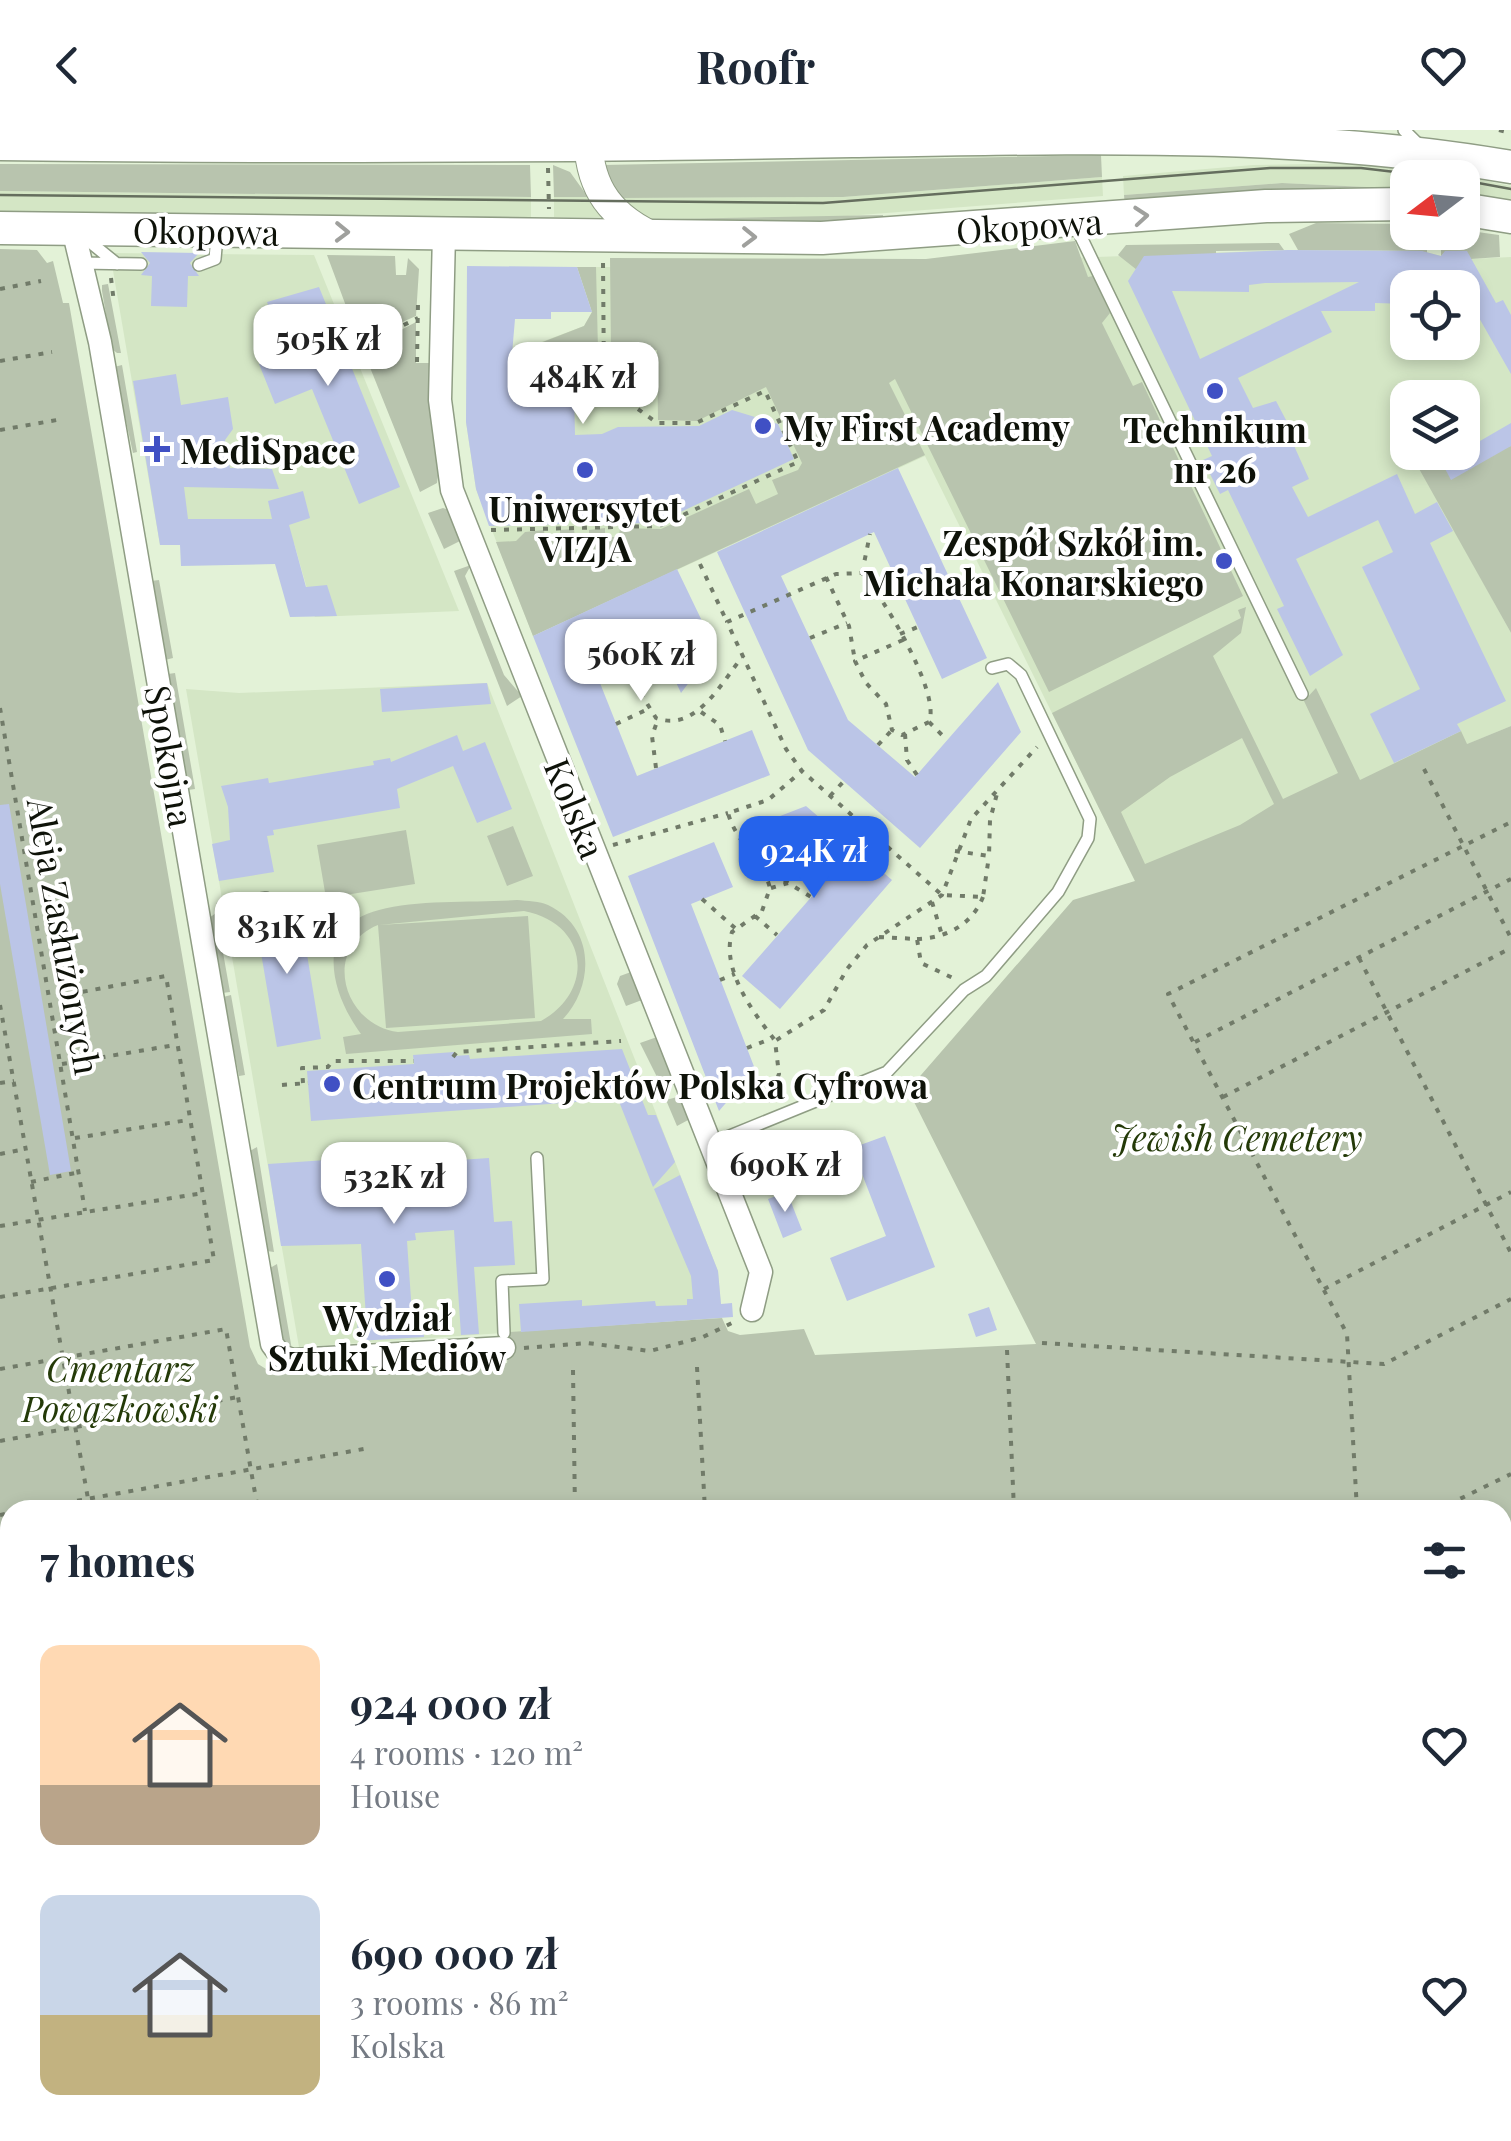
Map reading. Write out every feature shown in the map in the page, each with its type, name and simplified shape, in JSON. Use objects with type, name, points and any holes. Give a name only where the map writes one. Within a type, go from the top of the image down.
[{"type":"main road","points":[[0,144],[1273,133],[1415,141],[1511,167]]},
{"type":"main road","name":"Okopowa","points":[[0,228],[881,237],[1266,206],[1390,204]]},
{"type":"main road","points":[[1480,212],[1511,217]]},
{"type":"street","points":[[602,137],[590,170],[606,202],[630,225],[651,235]]},
{"type":"street","name":"Spokojna","points":[[74,229],[103,362],[272,1344],[281,1356],[294,1360],[504,1340]]},
{"type":"street","name":"Kolska","points":[[444,234],[440,400],[452,490],[760,1272],[752,1310]]},
{"type":"lane","points":[[1080,221],[1081,237],[1302,694]]},
{"type":"lane","points":[[74,229],[122,264]]},
{"type":"lane","points":[[199,264],[214,259],[217,230]]},
{"type":"lane","points":[[80,263],[141,264]]},
{"type":"lane","points":[[710,1144],[887,1072],[964,990],[986,976],[1058,892],[1088,838],[1088,808],[1014,667],[992,668]]},
{"type":"lane","points":[[223,906],[266,898]]},
{"type":"lane","points":[[504,1340],[502,1281],[543,1279],[537,1158]]},
{"type":"path","points":[[1499,130],[1511,133]]},
{"type":"path","points":[[548,162],[548,197]]},
{"type":"path","points":[[603,254],[604,384]]},
{"type":"path","points":[[116,311],[110,279],[126,274],[122,264]]},
{"type":"path","points":[[0,288],[41,281]]},
{"type":"path","points":[[417,362],[418,302]]},
{"type":"path","points":[[357,348],[418,318]]},
{"type":"path","points":[[0,361],[52,352]]},
{"type":"path","points":[[486,530],[659,526],[798,462],[765,391],[696,423],[657,423],[604,384],[512,386]]},
{"type":"path","points":[[0,430],[56,420]]},
{"type":"path","points":[[862,574],[870,534]]},
{"type":"path","points":[[700,564],[786,748],[802,771],[942,895]]},
{"type":"path","points":[[727,622],[826,577],[844,572],[862,574],[876,590],[931,698],[929,722],[947,740]]},
{"type":"path","points":[[826,577],[848,623],[855,661],[886,704],[892,730]]},
{"type":"path","points":[[876,590],[896,580]]},
{"type":"path","points":[[810,638],[848,623]]},
{"type":"path","points":[[855,661],[918,627]]},
{"type":"path","points":[[661,652],[648,659],[638,678],[648,709],[658,719],[676,722],[699,711],[743,656]]},
{"type":"path","points":[[602,658],[620,675],[638,678]]},
{"type":"path","name":"Aleja Zasłużonych","points":[[0,708],[85,1211]]},
{"type":"path","points":[[616,724],[648,709]]},
{"type":"path","points":[[699,711],[720,725],[725,741]]},
{"type":"path","points":[[656,768],[652,736],[658,719]]},
{"type":"path","points":[[892,730],[905,734],[929,722]]},
{"type":"path","points":[[878,745],[892,730]]},
{"type":"path","points":[[942,895],[955,851],[971,818],[1050,733]]},
{"type":"path","points":[[905,734],[908,760],[917,775]]},
{"type":"path","points":[[1424,769],[1511,938]]},
{"type":"path","points":[[611,846],[728,813],[782,792],[802,771]]},
{"type":"path","points":[[830,796],[844,781]]},
{"type":"path","points":[[878,936],[917,940],[942,935],[965,923],[983,897],[990,820],[998,790]]},
{"type":"path","points":[[728,813],[736,836],[762,870],[770,888],[766,904],[736,928],[729,944],[735,974],[752,1010],[774,1039],[779,1065],[776,1088],[761,1106]]},
{"type":"path","points":[[1357,1500],[1347,1334],[1168,994],[1511,822]]},
{"type":"path","points":[[955,851],[988,856]]},
{"type":"path","points":[[782,885],[798,866]]},
{"type":"path","points":[[1194,1043],[1511,879]]},
{"type":"path","points":[[770,888],[796,885],[811,897]]},
{"type":"path","points":[[747,1048],[774,1039],[824,1010],[847,968],[878,936],[942,895],[983,897]]},
{"type":"path","points":[[702,899],[736,928]]},
{"type":"path","points":[[932,902],[942,935]]},
{"type":"path","points":[[755,916],[778,935]]},
{"type":"path","points":[[917,940],[921,963],[948,973],[964,990]]},
{"type":"path","points":[[1223,1096],[1511,948]]},
{"type":"path","points":[[1359,958],[1511,1252]]},
{"type":"path","points":[[720,980],[735,974]]},
{"type":"path","points":[[0,1297],[214,1260],[166,976],[50,998]]},
{"type":"path","points":[[0,1009],[88,1499]]},
{"type":"path","points":[[453,1058],[469,1051],[621,1041]]},
{"type":"path","points":[[62,1064],[178,1044]]},
{"type":"path","points":[[282,1084],[306,1083],[302,1068],[328,1066],[332,1061],[414,1061]]},
{"type":"path","points":[[0,1083],[14,1081]]},
{"type":"path","points":[[75,1138],[190,1120]]},
{"type":"path","points":[[0,1154],[25,1149]]},
{"type":"path","points":[[31,1182],[80,1172]]},
{"type":"path","points":[[0,1226],[203,1192]]},
{"type":"path","points":[[1324,1289],[1511,1192]]},
{"type":"path","points":[[1042,1343],[1384,1364],[1511,1298]]},
{"type":"path","points":[[504,1340],[587,1343],[650,1351],[703,1337],[752,1310]]},
{"type":"path","points":[[0,1369],[226,1329],[256,1500]]},
{"type":"path","points":[[1007,1350],[1014,1500]]},
{"type":"path","points":[[698,1367],[705,1500]]},
{"type":"path","points":[[573,1370],[575,1500]]},
{"type":"path","points":[[0,1442],[238,1397]]},
{"type":"path","points":[[82,1500],[369,1448]]},
{"type":"path","points":[[1458,1500],[1511,1474]]},
{"type":"shaded area","points":[[1253,165],[1390,166],[1390,188],[1282,183],[1124,195],[1123,176]]},
{"type":"shaded area","points":[[1102,177],[1103,196],[796,220],[643,218],[616,198],[843,197]]},
{"type":"shaded area","points":[[1480,180],[1511,186],[1511,205],[1480,198]]},
{"type":"shaded area","points":[[0,191],[531,197],[531,217],[0,211]]},
{"type":"shaded area","points":[[554,197],[591,197],[604,217],[554,217]]},
{"type":"shaded area","name":"Zespół Szkół im. Michała Konarskiego","points":[[1284,250],[1422,251],[1441,256],[1445,251],[1472,259],[1511,257],[1511,446],[1480,463],[1480,380],[1390,380],[1390,470],[1468,470],[1432,490],[1511,633],[1511,726],[1135,881],[925,456],[533,636],[476,489],[466,422],[467,370],[584,326],[592,312],[577,267],[833,267]]},
{"type":"shaded area","points":[[110,253],[314,255],[459,611],[315,617],[294,543],[160,545]]},
{"type":"shaded area","points":[[487,683],[718,1271],[722,1318],[299,1347],[186,689],[239,693]]},
{"type":"green space","points":[[1101,155],[1102,177],[843,197],[619,198],[603,165]]},
{"type":"green space","points":[[0,164],[530,165],[531,197],[0,191]]},
{"type":"green space","points":[[553,165],[570,172],[588,197],[554,197]]},
{"type":"green space","points":[[1282,183],[1390,188],[1125,207],[1124,195]]},
{"type":"green space","points":[[0,214],[531,217],[531,221]]},
{"type":"green space","points":[[883,215],[884,224],[667,222],[667,219]]},
{"type":"green space","points":[[1316,223],[1390,224],[1390,250],[1427,250],[1427,255],[1422,251],[1298,250],[1289,234]]},
{"type":"green space","points":[[1480,232],[1499,235],[1500,257],[1471,259],[1446,251],[1441,256],[1441,250],[1480,250]]},
{"type":"green space","points":[[1075,241],[1088,277],[1093,276],[1110,313],[1102,323],[1133,386],[1142,382],[1243,596],[1049,692],[895,379],[889,383],[925,455],[533,636],[496,542],[516,541],[525,532],[544,530],[545,539],[560,539],[560,530],[574,529],[575,538],[589,537],[589,530],[605,528],[605,537],[619,537],[620,528],[661,529],[749,489],[756,504],[778,494],[772,480],[798,470],[802,463],[766,387],[697,421],[658,420],[657,350],[611,350],[610,258],[926,259]]},
{"type":"green space","points":[[1279,243],[1284,250],[1216,251],[1216,256],[1137,270],[1118,255],[1126,245]]},
{"type":"green space","name":"Jewish Cemetery","points":[[0,249],[37,250],[47,263],[53,261],[63,303],[69,303],[250,1347],[258,1364],[274,1374],[507,1363],[510,1332],[722,1318],[728,1331],[740,1335],[804,1329],[815,1355],[1036,1344],[908,1090],[1073,900],[1135,881],[1052,713],[1241,618],[1238,610],[1246,607],[1241,633],[1213,656],[1283,799],[1338,773],[1304,701],[1316,688],[1360,780],[1461,731],[1467,744],[1511,726],[1511,1500],[0,1500]],"holes":[[[1242,738],[1274,804],[1240,825],[1145,864],[1121,812],[1170,777]]]},
{"type":"green space","points":[[327,255],[395,256],[396,275],[406,275],[408,258],[419,269],[416,316],[359,341]]},
{"type":"green space","points":[[577,267],[596,267],[598,350],[581,351],[580,369],[558,376],[512,377],[512,354],[584,326],[592,312]]},
{"type":"green space","points":[[108,284],[121,353],[112,349],[102,291],[102,285]]},
{"type":"green space","points":[[416,322],[416,363],[433,363],[438,476],[437,483],[420,492],[363,350]]},
{"type":"green space","points":[[122,365],[137,452],[133,453],[114,367]]},
{"type":"green space","points":[[1511,446],[1511,633],[1420,470],[1480,470],[1480,454]]},
{"type":"green space","points":[[449,510],[460,541],[444,549],[428,513]]},
{"type":"green space","points":[[471,565],[465,576],[504,675],[522,696],[507,706],[454,571]]},
{"type":"green space","points":[[159,580],[173,658],[165,660],[151,581]]},
{"type":"green space","points":[[175,673],[195,789],[188,790],[168,674]]},
{"type":"green space","points":[[513,826],[533,876],[507,886],[487,836]]},
{"type":"green space","points":[[406,830],[415,884],[326,898],[317,845]]},
{"type":"green space","points":[[517,900],[545,904],[564,915],[575,928],[582,942],[585,974],[573,1006],[563,1019],[591,1019],[592,1034],[346,1054],[343,1037],[361,1034],[350,1018],[336,981],[336,946],[344,931],[358,919],[394,907]],"holes":[[[524,911],[545,918],[572,943],[577,976],[559,1008],[541,1021],[398,1032],[379,1026],[364,1016],[352,1001],[346,984],[349,950],[360,936],[378,925],[386,1028],[535,1018],[528,916],[379,925]]]},
{"type":"green space","points":[[216,913],[230,992],[222,993],[209,918]]},
{"type":"green space","points":[[631,972],[642,1000],[626,1006],[617,984],[620,976]]},
{"type":"green space","points":[[231,995],[245,1075],[239,1076],[223,997]]},
{"type":"green space","points":[[657,1037],[674,1082],[663,1089],[640,1043]]},
{"type":"green space","points":[[681,1096],[690,1119],[677,1126],[666,1100]]},
{"type":"green space","points":[[257,1147],[274,1252],[267,1251],[250,1151]]},
{"type":"green space","points":[[277,1264],[292,1350],[283,1344],[270,1268]]},
{"type":"building","points":[[1288,250],[1422,251],[1441,256],[1445,251],[1467,251],[1478,270],[1390,270],[1390,303],[1375,303],[1375,311],[1321,311],[1332,332],[1238,378],[1253,408],[1276,401],[1295,437],[1291,439],[1309,479],[1292,487],[1308,517],[1397,474],[1415,514],[1437,502],[1453,531],[1430,543],[1506,701],[1457,724],[1461,731],[1394,763],[1370,714],[1420,689],[1362,567],[1393,552],[1378,520],[1296,559],[1343,655],[1310,676],[1277,609],[1284,606],[1228,490],[1220,494],[1203,460],[1212,456],[1128,281],[1144,256]],"holes":[[[1359,282],[1200,359],[1172,291],[1249,292],[1249,285],[1265,283]]]},
{"type":"building","points":[[141,252],[199,253],[190,263],[199,276],[188,276],[187,307],[151,306],[152,276],[141,275],[150,263]]},
{"type":"building","points":[[467,266],[577,267],[592,312],[551,312],[551,319],[515,319],[512,354],[513,392],[574,391],[575,435],[602,434],[618,427],[699,426],[732,410],[778,424],[794,459],[657,523],[598,524],[590,517],[565,517],[565,524],[489,526],[476,489],[466,422]]},
{"type":"building","points":[[1480,274],[1496,303],[1503,300],[1511,315],[1511,374],[1480,320]]},
{"type":"building","points":[[319,287],[400,487],[359,504],[312,389],[275,404],[259,364],[287,352],[267,302]]},
{"type":"building","points":[[176,374],[181,405],[228,397],[233,429],[225,440],[230,468],[272,469],[279,489],[184,487],[188,519],[272,519],[268,501],[303,491],[310,518],[289,525],[306,587],[327,585],[337,616],[290,617],[275,564],[181,566],[180,545],[160,545],[133,381]]},
{"type":"building","points":[[1511,423],[1511,446],[1480,464],[1480,441]]},
{"type":"building","points":[[898,468],[987,658],[942,679],[874,532],[781,576],[848,720],[915,777],[998,682],[1021,732],[920,848],[808,750],[717,552]]},
{"type":"building","points":[[1446,470],[1469,470],[1451,480]]},
{"type":"building","points":[[677,569],[715,648],[681,693],[654,635],[592,663],[637,776],[752,730],[770,775],[613,837],[533,636]]},
{"type":"building","points":[[487,683],[491,704],[382,712],[380,689]]},
{"type":"building","points":[[457,735],[463,751],[485,742],[512,809],[477,823],[453,766],[397,789],[400,808],[273,830],[274,835],[267,836],[274,872],[219,881],[212,844],[230,840],[228,807],[221,786],[268,778],[269,783],[374,765],[373,761],[390,758],[391,762]]},
{"type":"building","points":[[9,804],[71,1171],[50,1175],[0,884],[0,805]]},
{"type":"building","points":[[806,806],[892,880],[780,1009],[742,976],[821,886],[752,827]]},
{"type":"building","points":[[714,842],[733,887],[691,904],[755,1069],[719,1111],[628,876]]},
{"type":"building","points":[[300,912],[321,1039],[277,1047],[260,947],[251,948],[246,921]]},
{"type":"building","points":[[622,1049],[648,1115],[656,1115],[675,1162],[653,1187],[618,1099],[311,1121],[307,1071],[414,1064],[413,1055],[454,1052],[454,1056],[469,1055],[470,1059]]},
{"type":"building","points":[[885,1136],[935,1267],[847,1301],[830,1258],[886,1236],[852,1148]]},
{"type":"building","points":[[385,1156],[386,1165],[489,1158],[494,1222],[512,1221],[515,1265],[474,1267],[479,1334],[461,1335],[454,1230],[415,1233],[416,1240],[407,1241],[412,1314],[422,1313],[424,1337],[358,1341],[357,1318],[366,1317],[361,1244],[281,1246],[268,1164]]},
{"type":"building","points":[[680,1175],[718,1271],[721,1304],[732,1303],[733,1317],[521,1332],[519,1304],[582,1300],[582,1306],[655,1301],[656,1306],[687,1305],[687,1299],[693,1299],[691,1276],[654,1189]]},
{"type":"building","points":[[787,1192],[802,1230],[783,1238],[768,1199]]},
{"type":"building","points":[[989,1307],[997,1330],[976,1337],[968,1314]]},
{"type":"tram line","points":[[0,195],[823,203],[1270,168],[1390,171]]},
{"type":"tram line","points":[[1480,183],[1511,189]]},
{"type":"place","name":"Technikum nr 26","points":[[1215,391]]},
{"type":"place","name":"My First Academy","points":[[763,426]]},
{"type":"place","name":"MediSpace","points":[[157,449]]},
{"type":"place","name":"Uniwersytet VIZJA","points":[[585,470]]},
{"type":"place","name":"Zespół Szkół im. Michała Konarskiego","points":[[1224,561]]},
{"type":"place","name":"Centrum Projektów Polska Cyfrowa","points":[[332,1084]]},
{"type":"place","name":"Wydział Sztuki Mediów","points":[[387,1279]]},
{"type":"park label","name":"Cmentarz Powązkowski","points":[[120,1387]]}]
